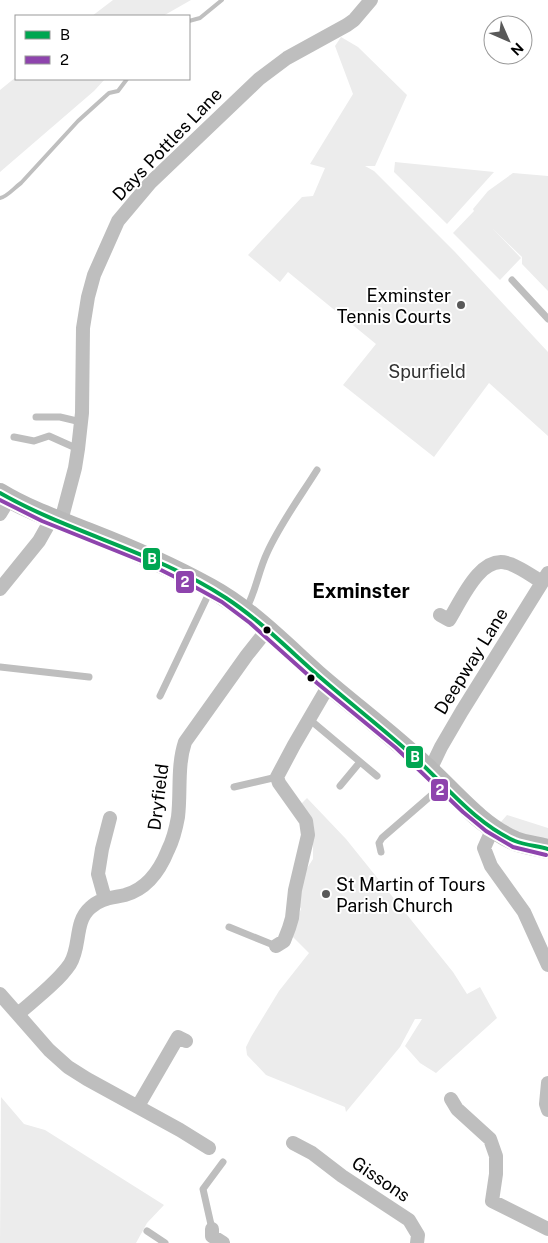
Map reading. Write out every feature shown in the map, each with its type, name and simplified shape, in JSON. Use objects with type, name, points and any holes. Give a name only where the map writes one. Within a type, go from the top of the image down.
[{"type":"street","name":"Days Pottles Lane","points":[[0,589],[57,520],[75,468],[80,422],[83,328],[88,297],[94,274],[118,221],[150,183],[259,79],[287,58],[354,20],[370,0]]},
{"type":"street","points":[[3,502],[57,520],[174,569],[211,589],[245,611],[330,685],[392,735],[469,810],[493,828],[515,841],[548,849]]},
{"type":"street","points":[[449,620],[477,574],[490,564],[506,562],[545,577]]},
{"type":"street","name":"Deepway Lane","points":[[437,777],[441,747],[545,577]]},
{"type":"street","name":"Dryfield","points":[[18,1014],[45,991],[71,963],[80,932],[81,920],[89,908],[105,899],[137,889],[146,884],[156,873],[168,850],[178,819],[180,768],[185,742],[267,630]]},
{"type":"street","points":[[276,946],[284,941],[292,918],[295,890],[308,834],[306,821],[278,784],[277,777],[330,685]]},
{"type":"street","points":[[105,899],[98,874],[102,848],[110,818]]},
{"type":"street","points":[[493,828],[484,848],[491,866],[524,912],[548,965]]},
{"type":"street","points":[[0,994],[49,1050],[68,1067],[209,1148]]},
{"type":"street","points":[[138,1106],[178,1037]]},
{"type":"street","points":[[548,1082],[546,1104],[548,1110]]},
{"type":"street","points":[[452,1099],[457,1109],[490,1139],[496,1156],[496,1174],[492,1202],[548,1229]]},
{"type":"street","name":"Gissons","points":[[293,1143],[309,1158],[342,1176],[409,1220],[418,1235],[417,1243]]},
{"type":"lane","points":[[512,280],[548,319]]},
{"type":"lane","points":[[36,417],[60,417],[80,422]]},
{"type":"lane","points":[[14,437],[34,441],[49,436],[78,450]]},
{"type":"lane","points":[[245,611],[252,599],[266,555],[317,470]]},
{"type":"lane","points":[[160,696],[211,589]]},
{"type":"lane","points":[[0,668],[89,677]]},
{"type":"lane","points":[[309,719],[377,776]]},
{"type":"lane","points":[[340,786],[360,762]]},
{"type":"lane","points":[[234,787],[277,777]]},
{"type":"lane","points":[[381,852],[379,843],[382,838],[437,777]]},
{"type":"lane","points":[[229,927],[276,946]]},
{"type":"lane","points":[[214,1238],[204,1189],[223,1162]]},
{"type":"lane","points":[[147,1231],[165,1243]]},
{"type":"green space","points":[[113,0],[191,0],[165,15],[93,15]]},
{"type":"green space","name":"Spurfield","points":[[341,37],[358,47],[407,95],[375,166],[365,166],[374,171],[455,252],[548,352],[548,436],[489,383],[434,457],[343,385],[376,344],[288,272],[280,282],[248,255],[302,197],[313,196],[325,168],[310,164],[353,94],[335,46]]},
{"type":"green space","points":[[15,78],[15,80],[104,80],[94,91],[0,172],[0,90]]},
{"type":"green space","points":[[395,162],[494,172],[447,224],[394,172]]},
{"type":"green space","points":[[513,173],[548,176],[548,291],[522,264],[522,257],[492,228],[521,258],[500,280],[453,233],[474,211],[473,209],[488,191]]},
{"type":"green space","points":[[307,798],[346,839],[453,972],[467,994],[480,987],[497,1018],[436,1073],[420,1063],[405,1046],[422,1019],[415,1019],[400,1047],[346,1112],[345,1107],[266,1075],[247,1055],[246,1047],[279,991],[309,953],[291,935],[301,909],[299,905],[302,876],[313,859],[313,841],[300,805]]},
{"type":"green space","points":[[507,815],[548,828],[548,839],[522,838],[500,823]]},
{"type":"green space","points":[[1,1097],[24,1124],[45,1130],[164,1205],[147,1223],[136,1243],[0,1243]]},
{"type":"waterway","points":[[190,21],[200,18],[222,0]]},
{"type":"waterway","points":[[0,198],[21,183],[78,121],[109,93],[118,91],[126,80]]},
{"type":"transit line","name":"B","points":[[0,493],[56,520],[171,568],[226,598],[263,626],[321,678],[400,744],[460,802],[486,824],[515,841],[548,849]]},
{"type":"transit line","name":"2","points":[[0,500],[42,521],[149,564],[222,602],[250,623],[317,683],[396,748],[463,812],[486,831],[513,847],[546,855]]},
{"type":"place","name":"Exminster Tennis Courts","points":[[461,305]]},
{"type":"place","name":"St Martin of Tours Parish Church","points":[[326,894]]},
{"type":"district","name":"Exminster","points":[[361,591]]}]
